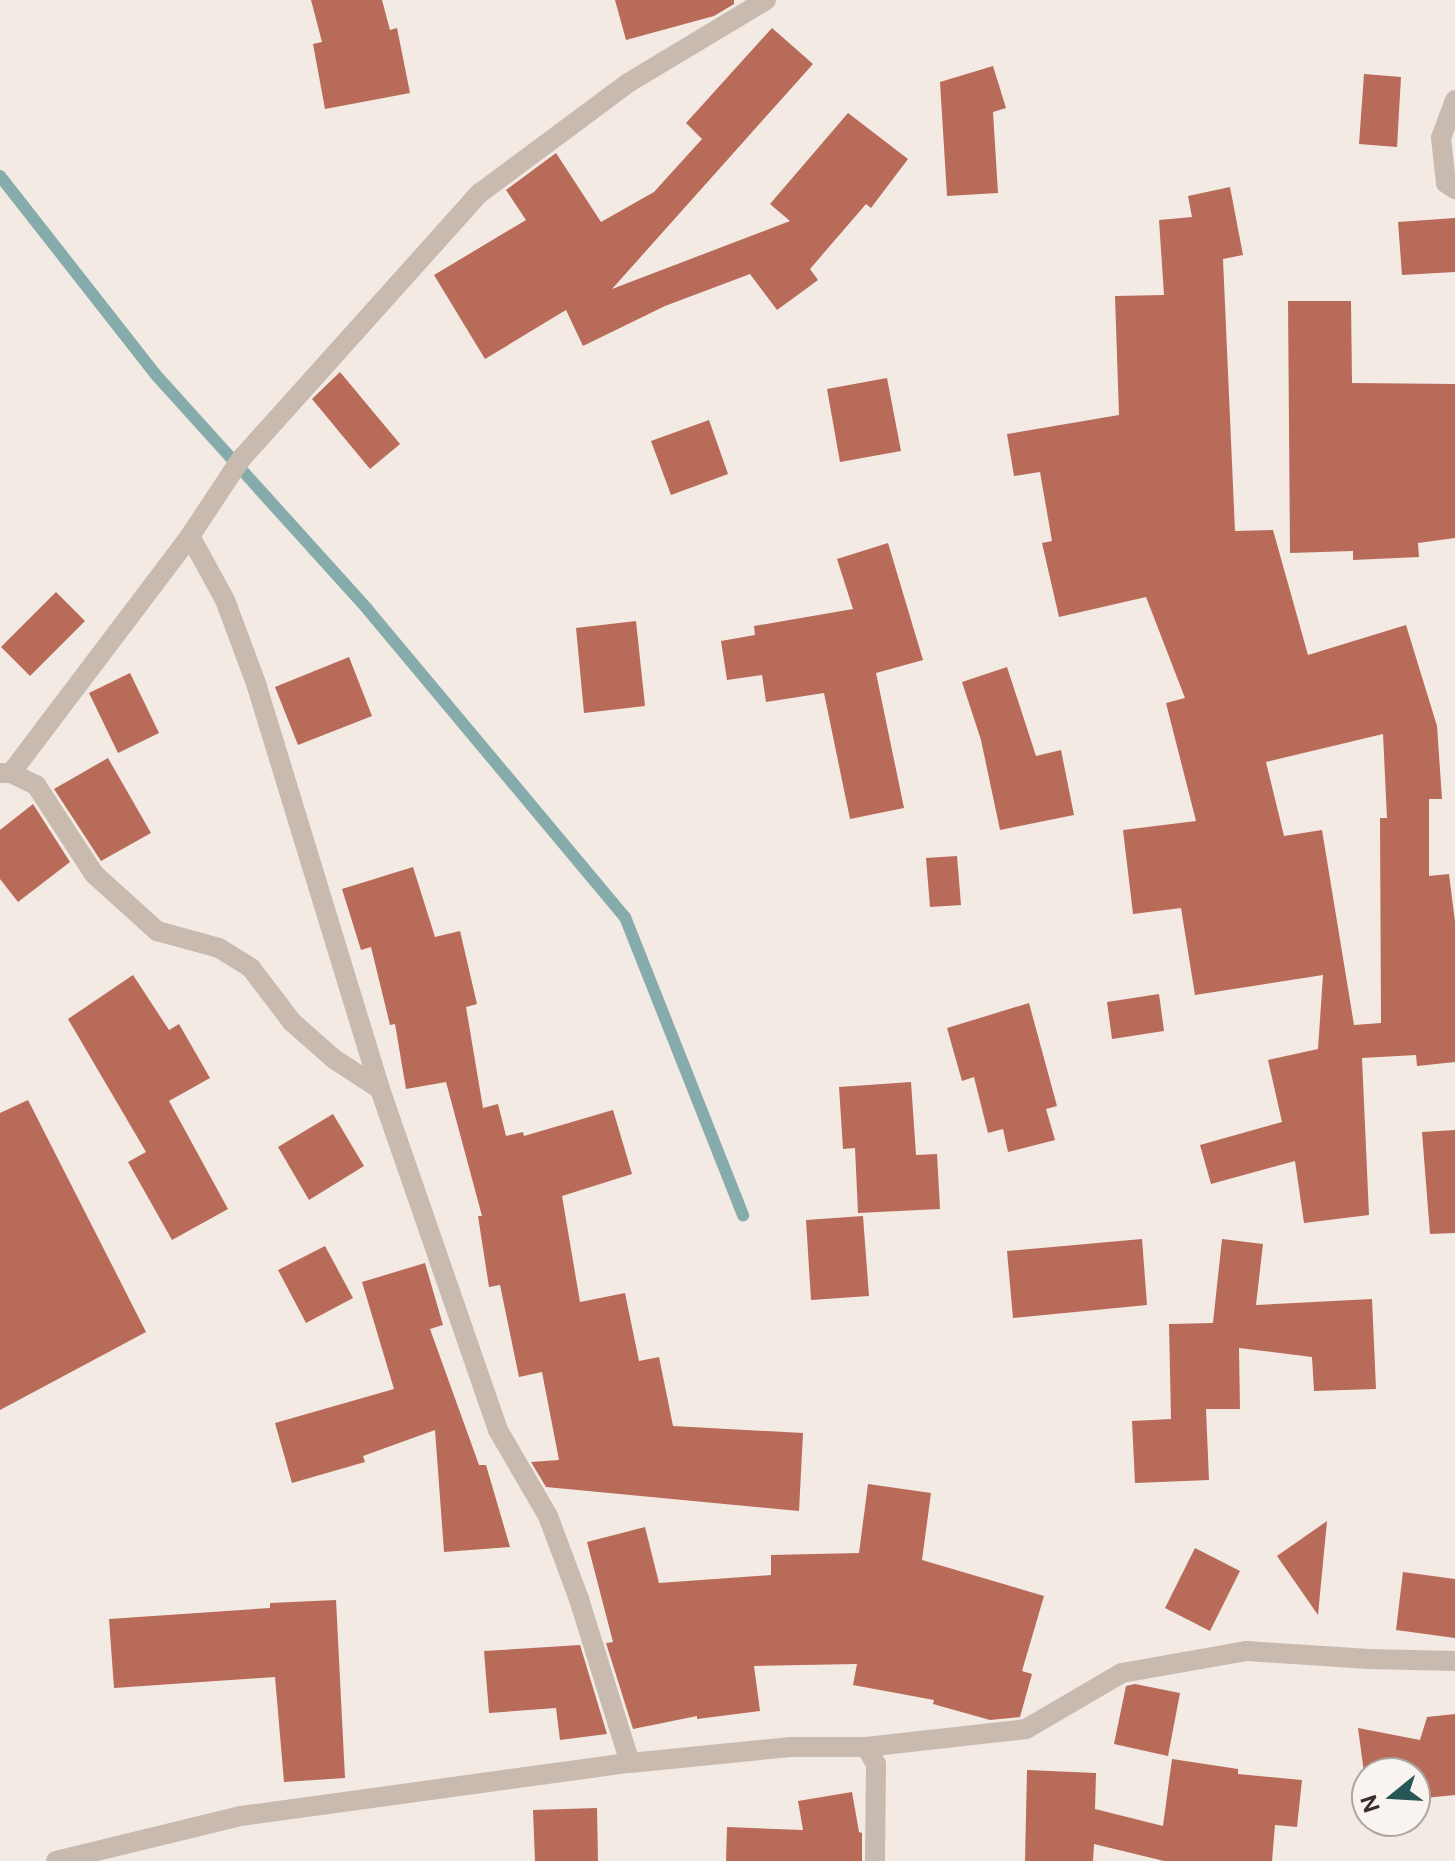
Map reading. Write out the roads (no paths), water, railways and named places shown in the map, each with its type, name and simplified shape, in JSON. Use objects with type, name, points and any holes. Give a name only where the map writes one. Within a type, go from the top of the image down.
[{"type":"street","points":[[380,1089],[334,1059],[292,1022],[251,968],[219,948],[157,931],[94,874],[36,785],[6,773],[190,536],[241,459],[480,193],[628,83],[766,0]]},
{"type":"street","points":[[1455,100],[1441,138],[1446,183],[1455,189]]},
{"type":"street","points":[[190,536],[225,600],[257,686],[380,1089],[498,1430],[548,1516],[579,1599],[630,1763]]},
{"type":"street","points":[[56,1861],[241,1816],[630,1763],[789,1747],[866,1747],[1026,1729],[1122,1673],[1247,1651],[1455,1661]]},
{"type":"street","points":[[866,1747],[876,1764],[875,1861]]},
{"type":"waterway","points":[[0,176],[156,375],[368,610],[625,917],[743,1215]]}]
